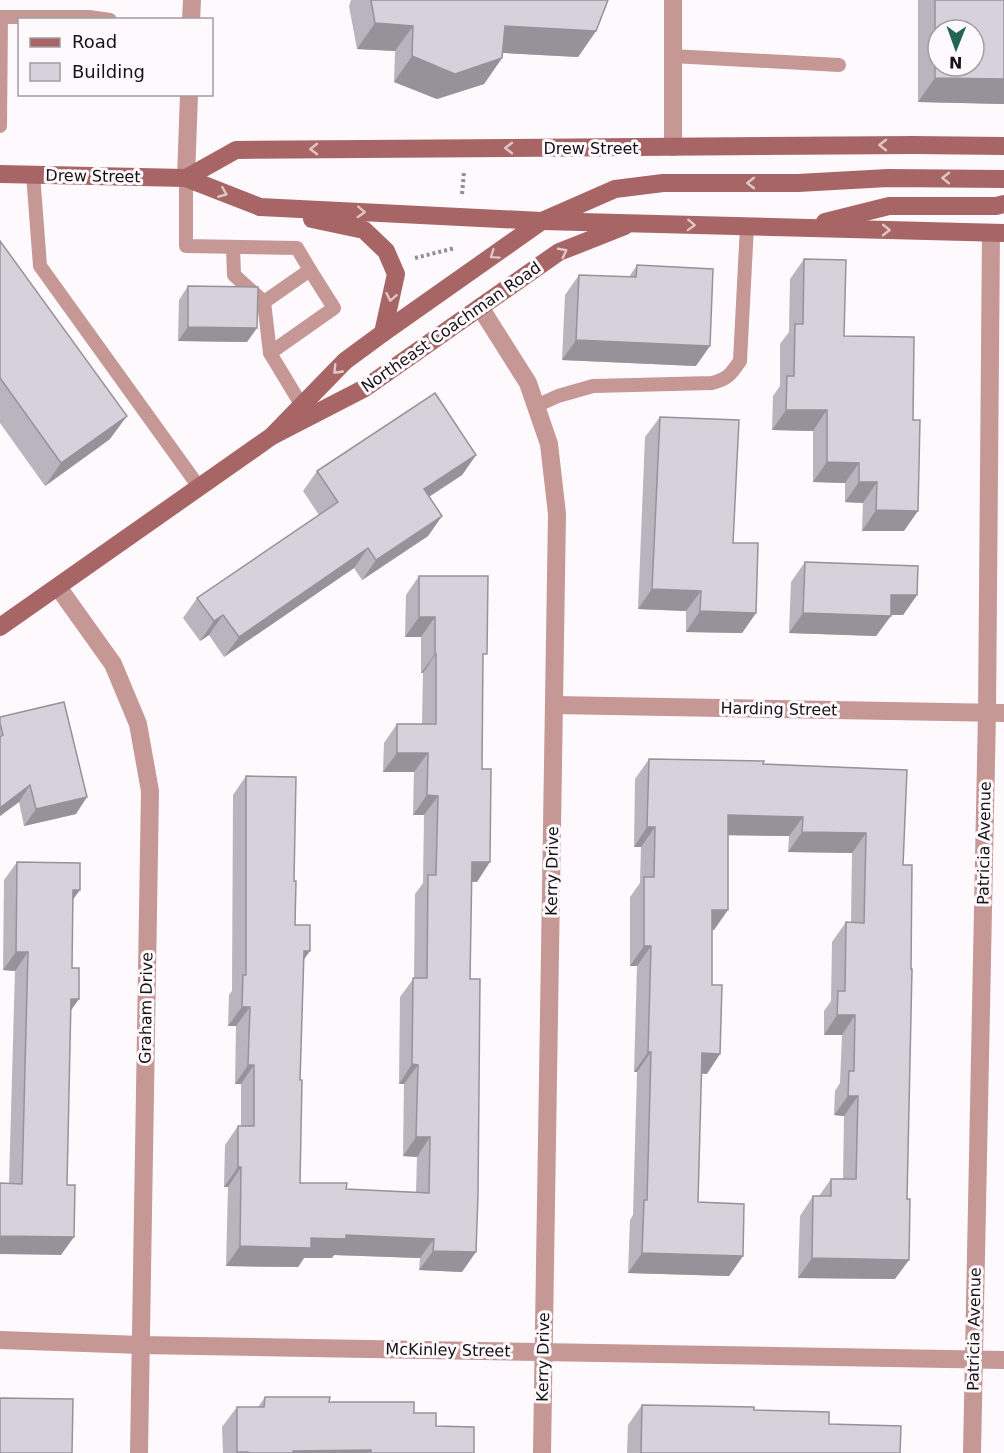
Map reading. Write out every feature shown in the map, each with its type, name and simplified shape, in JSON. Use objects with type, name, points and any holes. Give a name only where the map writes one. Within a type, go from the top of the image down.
[{"type":"main road","name":"Drew Street","points":[[186,178],[236,150],[1004,146]]},
{"type":"main road","name":"Drew Street","points":[[0,174],[186,178],[261,207],[542,221],[998,233]]},
{"type":"main road","name":"Drew Street","points":[[542,221],[615,189],[663,183],[798,183],[888,178],[1004,179]]},
{"type":"main road","points":[[803,228],[889,206],[996,206],[1004,204]]},
{"type":"main road","points":[[261,207],[364,230],[386,251],[396,274],[383,333]]},
{"type":"main road","name":"Northeast Coachman Road","points":[[272,436],[345,361],[542,221]]},
{"type":"main road","name":"Northeast Coachman Road","points":[[0,627],[272,436],[365,388],[559,252],[632,223]]},
{"type":"street","points":[[191,18],[192,0]]},
{"type":"street","points":[[673,0],[673,147]]},
{"type":"street","points":[[186,178],[189,96]]},
{"type":"street","name":"Patricia Avenue","points":[[972,1453],[973,1359],[995,713],[998,233]]},
{"type":"street","name":"Kerry Drive","points":[[480,307],[528,383],[549,444],[557,514],[542,1453]]},
{"type":"street","name":"Graham Drive","points":[[58,587],[113,664],[138,724],[150,791],[139,1453]]},
{"type":"street","name":"Harding Street","points":[[554,705],[995,713]]},
{"type":"street","name":"McKinley Street","points":[[0,1340],[141,1345],[1004,1360]]},
{"type":"lane","points":[[0,126],[1,16],[96,18]]},
{"type":"lane","points":[[672,56],[839,65]]},
{"type":"lane","points":[[33,174],[40,266],[199,487]]},
{"type":"lane","points":[[186,178],[186,246],[297,248],[334,309],[270,353]]},
{"type":"lane","points":[[536,406],[558,396],[592,386],[712,383],[724,380],[740,361],[747,226]]},
{"type":"lane","points":[[233,247],[234,275],[264,302],[270,353],[302,406]]},
{"type":"lane","points":[[264,302],[310,270]]},
{"type":"path","points":[[461,201],[465,167]]},
{"type":"path","points":[[406,260],[455,248]]},
{"type":"building","points":[[371,0],[608,0],[596,31],[505,26],[502,58],[455,74],[412,56],[413,26],[375,23]]},
{"type":"building","points":[[935,0],[1004,0],[1004,79],[935,78],[986,78],[986,18],[935,18]]},
{"type":"building","points":[[0,241],[127,416],[61,463],[0,378]]},
{"type":"building","points":[[804,259],[846,260],[844,336],[914,337],[913,420],[920,420],[918,511],[876,510],[877,482],[859,482],[859,463],[827,462],[827,410],[786,410],[787,376],[794,376],[795,324],[803,324]]},
{"type":"building","points":[[637,265],[713,269],[710,346],[576,340],[579,275],[636,277]]},
{"type":"building","points":[[188,286],[258,287],[257,328],[188,327]]},
{"type":"building","points":[[435,393],[476,455],[424,489],[442,516],[376,560],[368,548],[239,637],[223,615],[214,621],[197,598],[338,502],[317,471]]},
{"type":"building","points":[[660,417],[739,420],[733,543],[758,543],[756,613],[700,611],[701,591],[652,589]]},
{"type":"building","points":[[805,562],[918,566],[917,595],[891,595],[891,616],[803,613]]},
{"type":"building","points":[[419,576],[488,576],[487,654],[483,654],[482,769],[491,769],[490,862],[472,862],[470,979],[480,979],[476,1252],[433,1251],[434,1239],[346,1235],[346,1239],[311,1238],[311,1248],[240,1246],[241,1167],[238,1167],[238,1126],[254,1126],[254,1065],[248,1065],[250,1007],[242,1007],[243,975],[246,975],[246,776],[296,777],[295,925],[310,925],[310,951],[304,951],[300,1183],[347,1183],[346,1189],[429,1193],[430,1137],[416,1137],[418,1065],[412,1064],[413,978],[427,978],[428,875],[436,875],[438,796],[427,795],[428,753],[397,753],[397,724],[436,724],[435,617],[419,617]]},
{"type":"building","points":[[64,702],[87,797],[36,809],[30,785],[0,808],[0,737],[3,735],[0,717]]},
{"type":"building","points":[[649,759],[764,761],[763,764],[907,770],[903,865],[912,865],[907,1199],[910,1199],[909,1260],[812,1258],[813,1196],[831,1196],[831,1179],[856,1179],[858,1096],[848,1096],[849,1071],[854,1071],[855,1015],[837,1015],[838,991],[845,991],[846,922],[864,923],[866,833],[802,832],[803,817],[728,815],[728,910],[712,910],[712,985],[722,985],[720,1054],[702,1053],[698,1202],[744,1204],[743,1256],[642,1253],[644,1200],[647,1200],[651,1052],[648,1052],[651,946],[644,946],[644,877],[654,877],[655,827],[647,827]]},
{"type":"building","points":[[17,862],[80,863],[80,890],[73,890],[72,968],[79,968],[79,999],[71,999],[67,1185],[75,1185],[74,1237],[0,1236],[0,1183],[22,1184],[28,952],[16,952]]},
{"type":"building","points":[[265,1397],[330,1397],[329,1402],[414,1402],[414,1413],[436,1413],[436,1426],[474,1427],[474,1453],[371,1453],[371,1450],[293,1451],[293,1453],[237,1452],[237,1407],[264,1407]]},
{"type":"building","points":[[0,1398],[73,1399],[72,1453],[0,1453]]},
{"type":"building","points":[[642,1405],[754,1407],[754,1410],[829,1412],[829,1424],[901,1426],[900,1453],[641,1453]]}]
